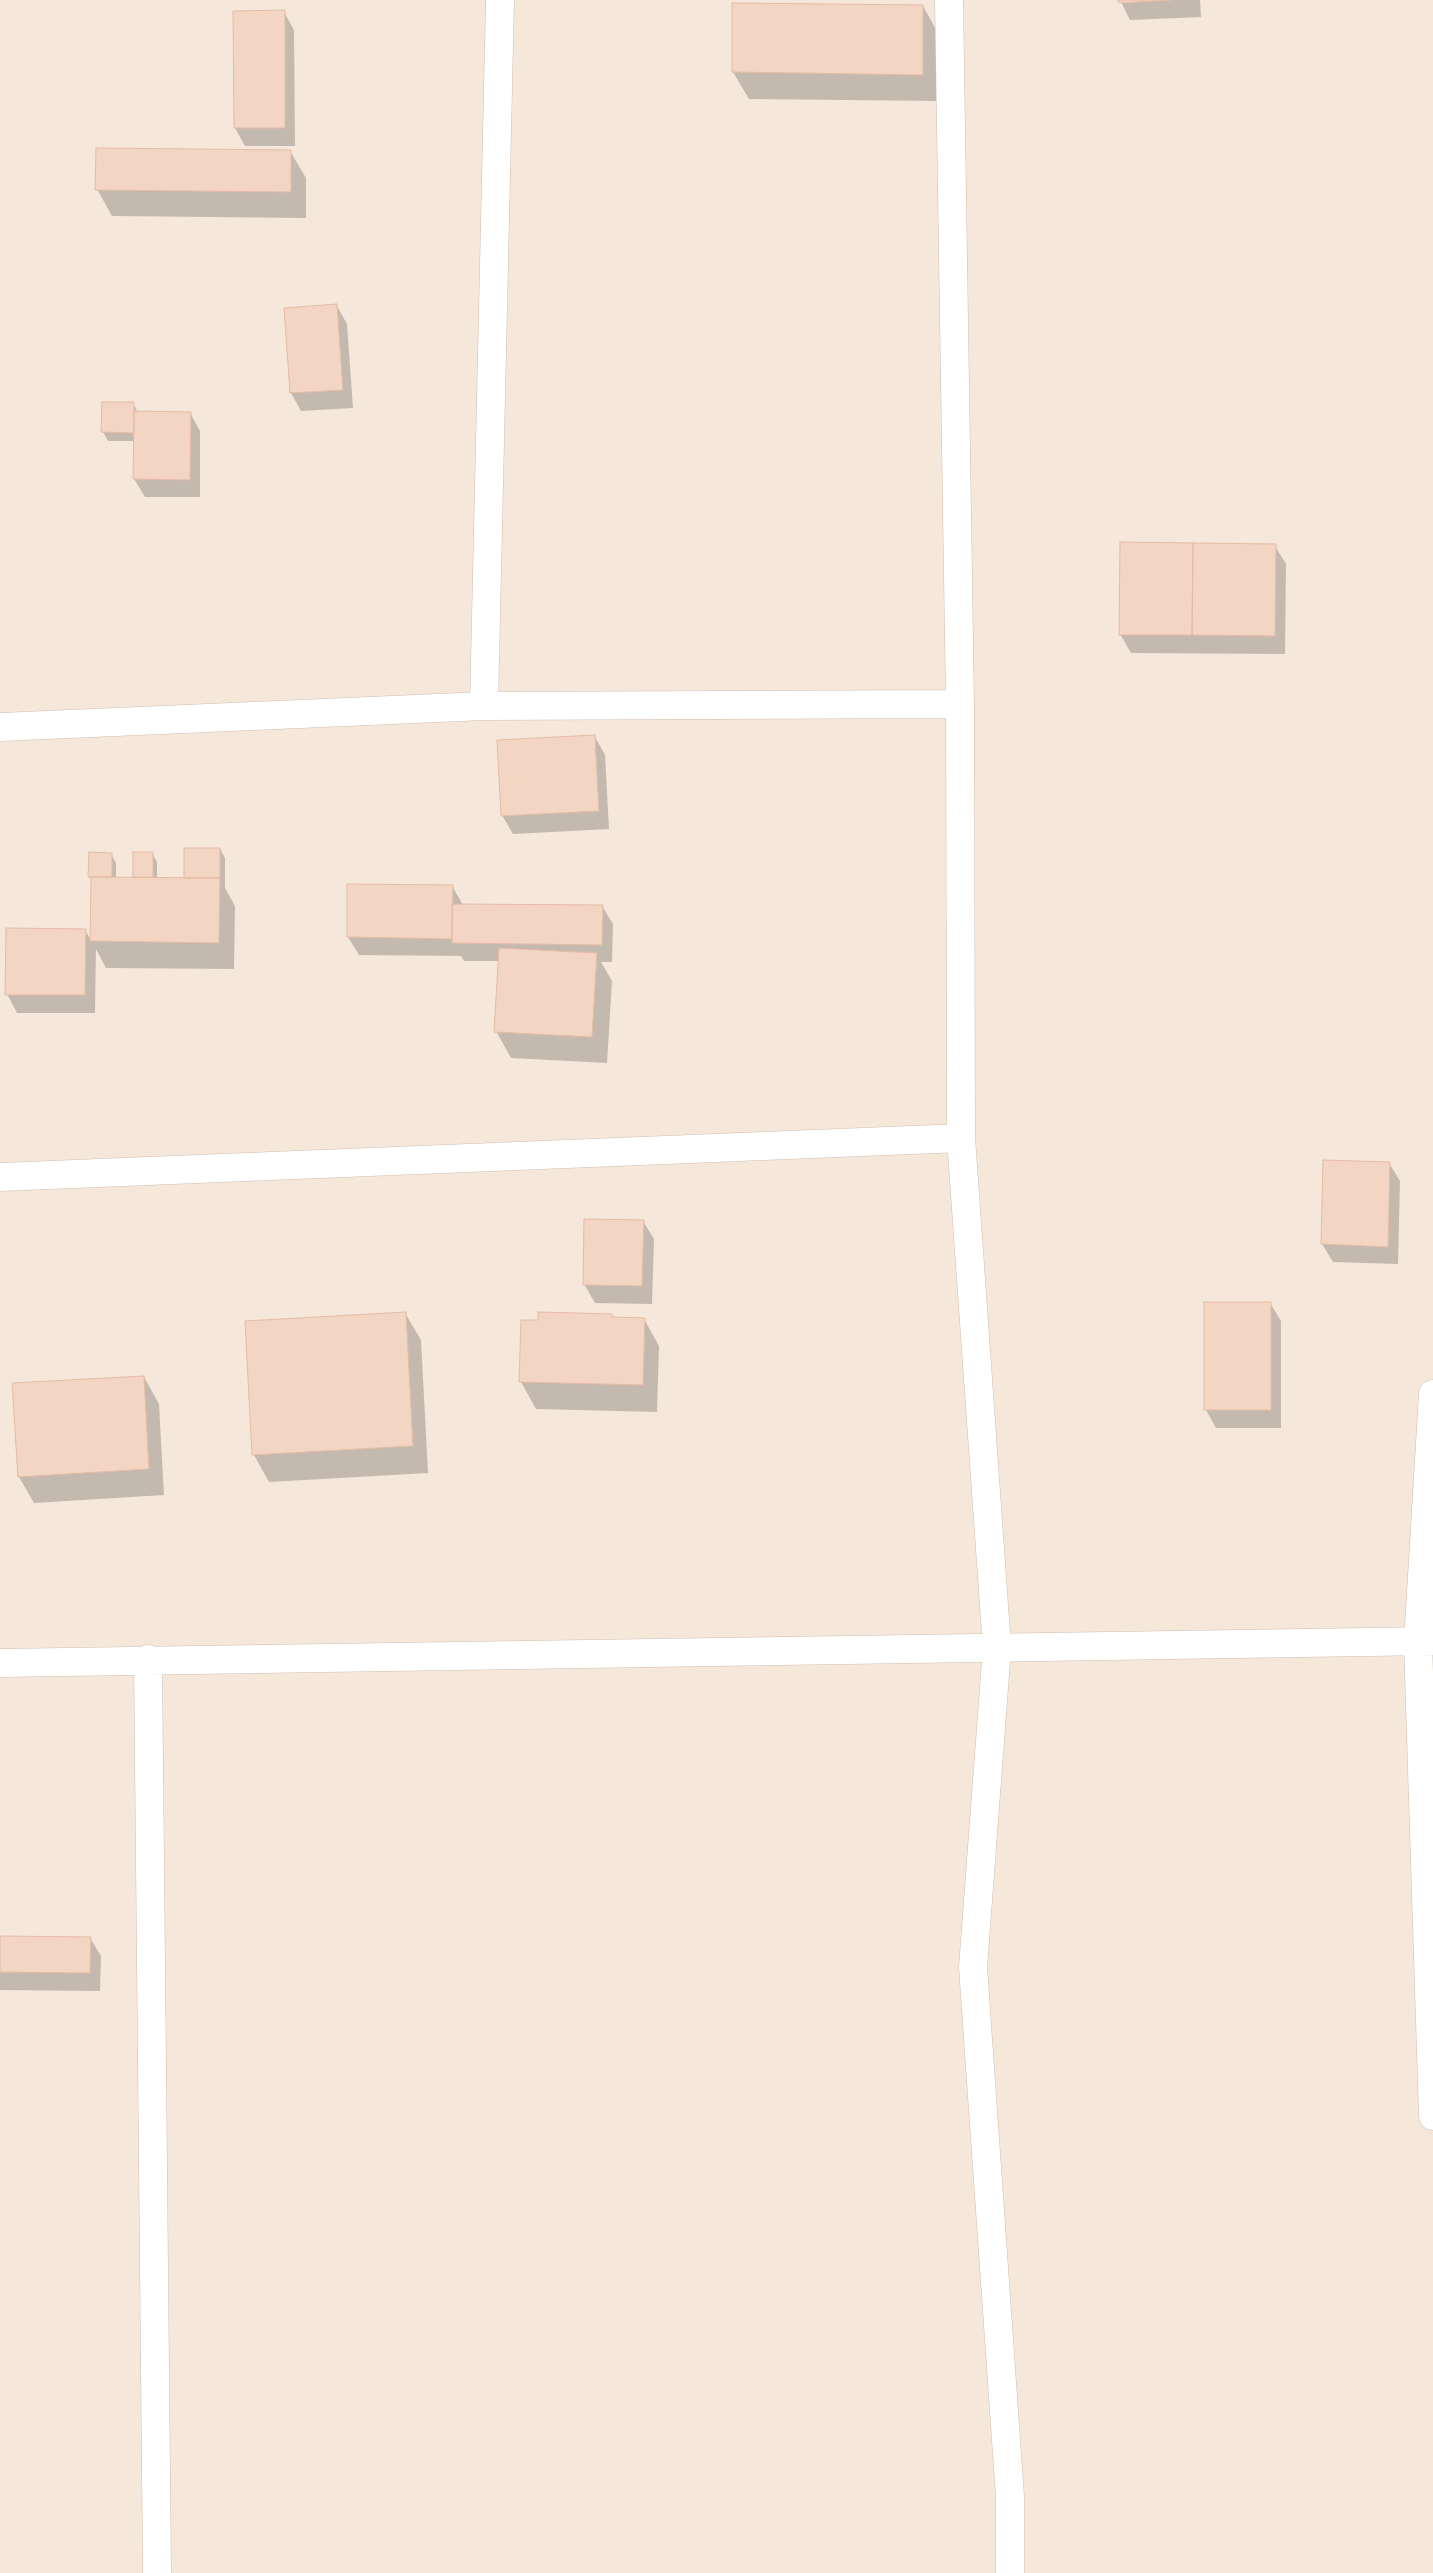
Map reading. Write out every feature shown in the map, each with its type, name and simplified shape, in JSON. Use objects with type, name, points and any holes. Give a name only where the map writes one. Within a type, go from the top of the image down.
[{"type":"street","points":[[484,706],[500,0]]},
{"type":"street","points":[[949,0],[960,704],[961,1138],[997,1648],[972,1967],[1010,2497],[1010,2573]]},
{"type":"street","points":[[0,727],[484,706],[960,704]]},
{"type":"street","points":[[0,1177],[961,1138]]},
{"type":"street","points":[[1433,1394],[1426,1641],[1433,2116]]},
{"type":"street","points":[[0,1663],[148,1659],[1426,1641]]},
{"type":"street","points":[[148,1659],[157,2573]]},
{"type":"shaded area","points":[[0,0],[1433,0],[1433,2573],[0,2573]]},
{"type":"building","points":[[1118,0],[1172,0],[1119,3]]},
{"type":"building","points":[[732,3],[923,5],[923,75],[732,72]]},
{"type":"building","points":[[285,10],[285,128],[234,128],[233,11]]},
{"type":"building","points":[[96,148],[291,150],[291,192],[95,190]]},
{"type":"building","points":[[337,304],[343,390],[290,393],[284,308]]},
{"type":"building","points":[[102,402],[134,402],[134,433],[101,432]]},
{"type":"building","points":[[134,411],[191,412],[190,480],[133,479]]},
{"type":"building","points":[[1120,542],[1193,543],[1192,635],[1119,635]]},
{"type":"building","points":[[1193,543],[1276,544],[1275,636],[1192,635]]},
{"type":"building","points":[[595,735],[599,811],[501,816],[497,740]]},
{"type":"building","points":[[184,848],[220,848],[220,878],[184,878]]},
{"type":"building","points":[[89,852],[112,853],[112,877],[88,877]]},
{"type":"building","points":[[133,852],[153,852],[153,877],[133,877]]},
{"type":"building","points":[[91,877],[220,878],[219,943],[90,941]]},
{"type":"building","points":[[347,884],[453,885],[452,939],[347,937]]},
{"type":"building","points":[[452,904],[603,905],[602,945],[452,943]]},
{"type":"building","points":[[6,928],[86,929],[85,995],[5,995]]},
{"type":"building","points":[[499,948],[597,953],[592,1037],[494,1032]]},
{"type":"building","points":[[1323,1160],[1390,1162],[1388,1247],[1321,1244]]},
{"type":"building","points":[[584,1219],[644,1220],[642,1286],[583,1285]]},
{"type":"building","points":[[1204,1302],[1271,1302],[1271,1410],[1204,1410]]},
{"type":"building","points":[[406,1312],[413,1446],[252,1455],[245,1321]]},
{"type":"building","points":[[538,1312],[612,1314],[612,1317],[645,1318],[643,1385],[519,1382],[521,1320],[538,1320]]},
{"type":"building","points":[[144,1376],[149,1469],[18,1477],[12,1383]]},
{"type":"building","points":[[0,1936],[91,1937],[90,1973],[0,1972]]}]
